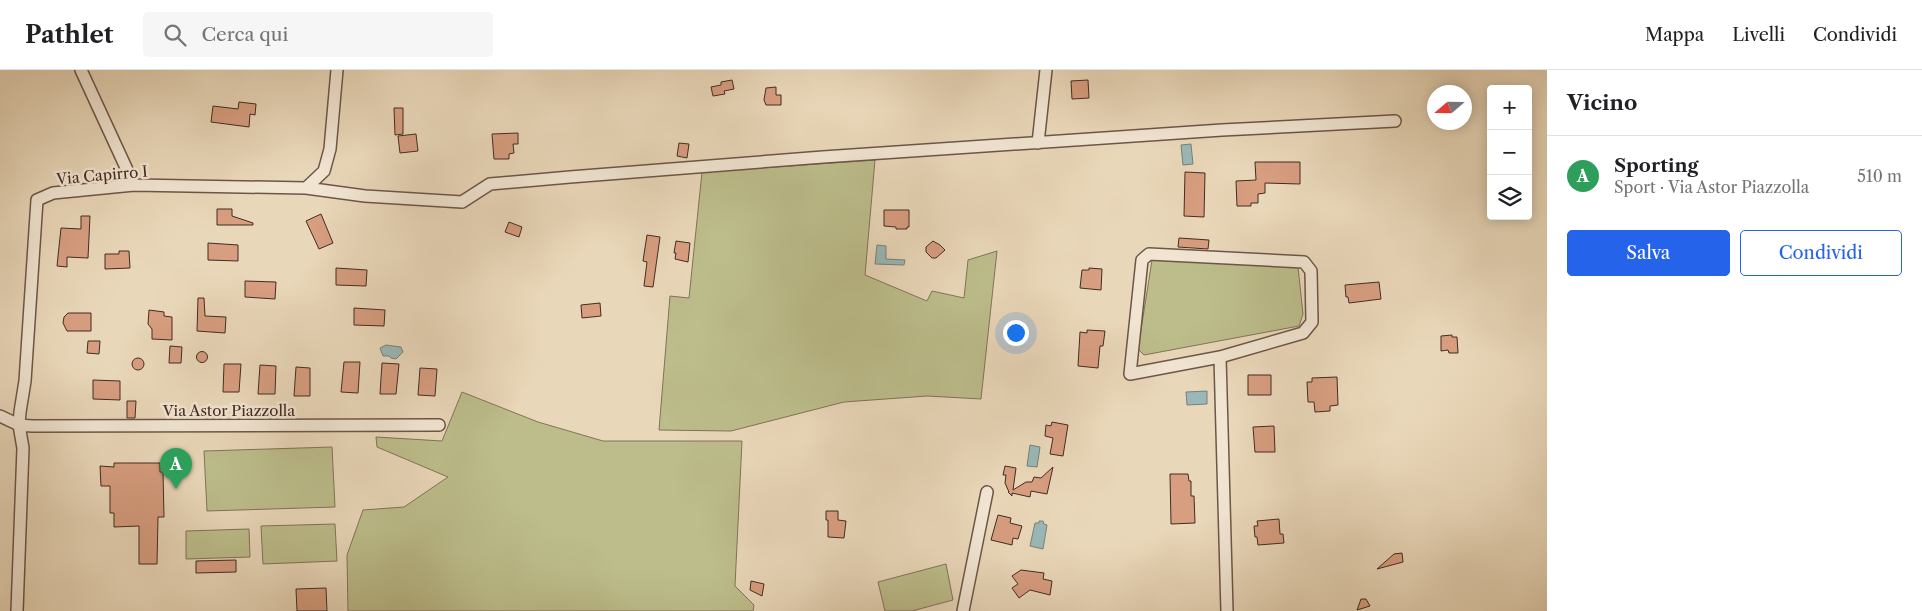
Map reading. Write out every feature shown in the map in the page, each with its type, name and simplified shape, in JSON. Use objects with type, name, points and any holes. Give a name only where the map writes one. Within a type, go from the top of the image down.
[{"type":"street","points":[[81,70],[134,185]]},
{"type":"street","points":[[306,188],[324,172],[330,149],[337,70]]},
{"type":"street","points":[[1038,143],[1046,70]]},
{"type":"street","name":"Via Capirro I","points":[[17,611],[23,448],[19,425],[25,381],[37,200],[53,194],[134,185],[306,188],[365,196],[462,202],[490,184],[823,157],[1222,130],[1395,121]]},
{"type":"street","points":[[1149,254],[1304,262],[1311,271],[1312,322],[1304,333],[1220,357],[1130,374],[1142,260],[1149,254]]},
{"type":"street","points":[[1220,357],[1227,611]]},
{"type":"street","points":[[0,416],[19,425]]},
{"type":"street","name":"Via Astor Piazzolla","points":[[19,425],[439,425]]},
{"type":"street","points":[[963,611],[987,492]]},
{"type":"green space","points":[[875,160],[865,275],[927,301],[932,291],[964,298],[968,260],[997,251],[981,399],[927,396],[844,402],[731,431],[659,430],[670,296],[689,298],[702,172]]},
{"type":"green space","points":[[1152,260],[1298,267],[1303,314],[1299,326],[1144,355],[1138,349]]},
{"type":"green space","points":[[462,392],[538,422],[603,441],[742,441],[735,586],[754,605],[753,611],[348,611],[347,555],[363,510],[404,507],[448,477],[377,447],[376,437],[442,441]]},
{"type":"green space","points":[[332,447],[335,507],[207,511],[204,451]]},
{"type":"green space","points":[[335,524],[337,561],[263,564],[261,526]]},
{"type":"green space","points":[[249,529],[250,557],[186,559],[186,531]]},
{"type":"green space","points":[[946,564],[953,600],[912,611],[885,611],[878,582]]},
{"type":"water","points":[[1191,144],[1193,164],[1183,165],[1181,145]]},
{"type":"water","points":[[877,245],[886,246],[886,259],[905,260],[904,265],[875,264]]},
{"type":"water","points":[[386,345],[401,347],[403,352],[396,359],[383,356],[380,348]]},
{"type":"water","points":[[1207,391],[1207,404],[1187,405],[1186,392]]},
{"type":"water","points":[[1030,445],[1040,447],[1037,467],[1027,466]]},
{"type":"water","points":[[1039,521],[1043,521],[1047,525],[1043,549],[1030,546],[1035,523],[1039,523]]},
{"type":"building","points":[[732,80],[734,89],[724,91],[725,94],[713,96],[711,87],[721,85],[721,82]]},
{"type":"building","points":[[1088,80],[1089,98],[1072,99],[1071,81]]},
{"type":"building","points":[[776,87],[776,95],[781,95],[781,105],[766,105],[764,100],[766,88]]},
{"type":"building","points":[[239,102],[256,104],[255,115],[250,114],[249,127],[211,122],[213,106],[238,109]]},
{"type":"building","points":[[394,108],[403,108],[403,134],[395,135]]},
{"type":"building","points":[[518,133],[518,144],[513,144],[514,153],[509,154],[509,159],[494,159],[492,134]]},
{"type":"building","points":[[416,134],[418,151],[400,153],[398,136]]},
{"type":"building","points":[[679,143],[689,144],[687,158],[677,156]]},
{"type":"building","points":[[1255,162],[1300,162],[1300,184],[1265,183],[1265,193],[1258,194],[1258,203],[1251,203],[1251,206],[1237,206],[1236,181],[1256,180]]},
{"type":"building","points":[[1185,172],[1205,173],[1204,217],[1184,216]]},
{"type":"building","points":[[217,209],[232,209],[232,216],[253,223],[253,225],[217,225]]},
{"type":"building","points":[[884,210],[909,210],[909,227],[907,229],[896,229],[896,227],[884,226]]},
{"type":"building","points":[[321,214],[333,243],[319,249],[306,221]]},
{"type":"building","points":[[81,216],[90,216],[88,258],[67,257],[67,267],[57,266],[61,228],[81,229]]},
{"type":"building","points":[[509,222],[522,227],[519,237],[505,232]]},
{"type":"building","points":[[647,235],[660,237],[653,287],[644,286],[647,262],[643,261]]},
{"type":"building","points":[[1179,238],[1209,240],[1208,249],[1178,247]]},
{"type":"building","points":[[676,241],[690,243],[688,262],[675,259]]},
{"type":"building","points":[[933,241],[945,250],[936,258],[932,258],[926,252],[926,247]]},
{"type":"building","points":[[208,243],[238,245],[238,261],[208,260]]},
{"type":"building","points":[[119,251],[129,251],[130,268],[105,269],[105,254],[119,254]]},
{"type":"building","points":[[336,268],[367,270],[366,286],[336,285]]},
{"type":"building","points":[[1089,268],[1102,269],[1101,290],[1080,288],[1082,270],[1089,270]]},
{"type":"building","points":[[245,281],[276,282],[275,299],[245,297]]},
{"type":"building","points":[[1379,282],[1381,299],[1349,303],[1348,297],[1346,297],[1345,285]]},
{"type":"building","points":[[198,298],[204,298],[205,316],[226,317],[225,333],[197,331]]},
{"type":"building","points":[[600,303],[601,316],[582,318],[581,305]]},
{"type":"building","points":[[354,308],[385,310],[384,326],[354,325]]},
{"type":"building","points":[[149,310],[164,312],[164,316],[172,317],[172,340],[152,339],[152,329],[148,324]]},
{"type":"building","points":[[68,313],[91,313],[91,331],[67,331],[63,323],[64,317]]},
{"type":"building","points":[[1087,330],[1105,331],[1103,346],[1100,346],[1098,368],[1078,366],[1080,332],[1087,333]]},
{"type":"building","points":[[1452,335],[1452,337],[1457,337],[1458,353],[1449,353],[1448,350],[1441,351],[1441,336]]},
{"type":"building","points":[[88,341],[100,341],[99,354],[87,353]]},
{"type":"building","points":[[170,346],[182,347],[181,363],[169,363]]},
{"type":"building","points":[[202,351],[208,357],[202,363],[196,357]]},
{"type":"building","points":[[138,358],[144,364],[138,370],[132,364]]},
{"type":"building","points":[[344,362],[360,362],[358,393],[341,392]]},
{"type":"building","points":[[382,363],[399,364],[396,394],[380,394]]},
{"type":"building","points":[[224,364],[241,364],[239,392],[223,392]]},
{"type":"building","points":[[260,365],[276,366],[275,394],[258,394]]},
{"type":"building","points":[[296,367],[310,368],[310,396],[294,396]]},
{"type":"building","points":[[420,368],[437,369],[435,396],[418,395]]},
{"type":"building","points":[[1248,375],[1271,375],[1271,395],[1248,395]]},
{"type":"building","points":[[1337,377],[1338,405],[1330,406],[1330,411],[1315,412],[1314,402],[1308,402],[1307,382],[1312,382],[1312,378]]},
{"type":"building","points":[[93,380],[120,381],[120,400],[93,399]]},
{"type":"building","points":[[127,401],[136,401],[135,418],[127,418]]},
{"type":"building","points":[[1052,422],[1068,425],[1063,456],[1050,454],[1053,438],[1045,436],[1046,425],[1051,426]]},
{"type":"building","points":[[1274,426],[1275,452],[1255,452],[1253,427]]},
{"type":"building","points":[[114,463],[160,463],[160,472],[163,472],[164,517],[158,517],[157,564],[139,564],[139,526],[114,527],[114,513],[110,513],[110,486],[101,486],[100,466],[114,467]]},
{"type":"building","points":[[1005,466],[1016,468],[1013,490],[1026,482],[1032,482],[1034,477],[1041,478],[1053,467],[1047,494],[1031,491],[1030,497],[1012,493],[1012,496],[1008,492],[1005,483],[1006,475],[1003,475]]},
{"type":"building","points":[[1170,474],[1188,474],[1189,481],[1191,481],[1191,496],[1194,496],[1195,523],[1171,524]]},
{"type":"building","points":[[826,511],[838,511],[838,520],[846,521],[844,538],[828,537]]},
{"type":"building","points":[[998,515],[1011,518],[1010,523],[1022,526],[1018,539],[1013,538],[1012,545],[991,540]]},
{"type":"building","points":[[1279,519],[1280,534],[1283,534],[1284,543],[1258,545],[1254,526],[1258,526],[1257,521]]},
{"type":"building","points":[[1402,553],[1403,562],[1377,569],[1394,554]]},
{"type":"building","points":[[236,560],[236,572],[196,573],[196,561]]},
{"type":"building","points":[[1021,570],[1044,573],[1043,579],[1052,581],[1050,595],[1030,590],[1019,598],[1012,588],[1018,584],[1012,576]]},
{"type":"building","points":[[751,581],[764,584],[762,596],[750,590]]},
{"type":"building","points":[[326,588],[327,611],[297,611],[296,589]]},
{"type":"building","points":[[1361,599],[1366,599],[1370,606],[1357,610]]},
{"type":"place","name":"Sporting","points":[[176,489]]}]
